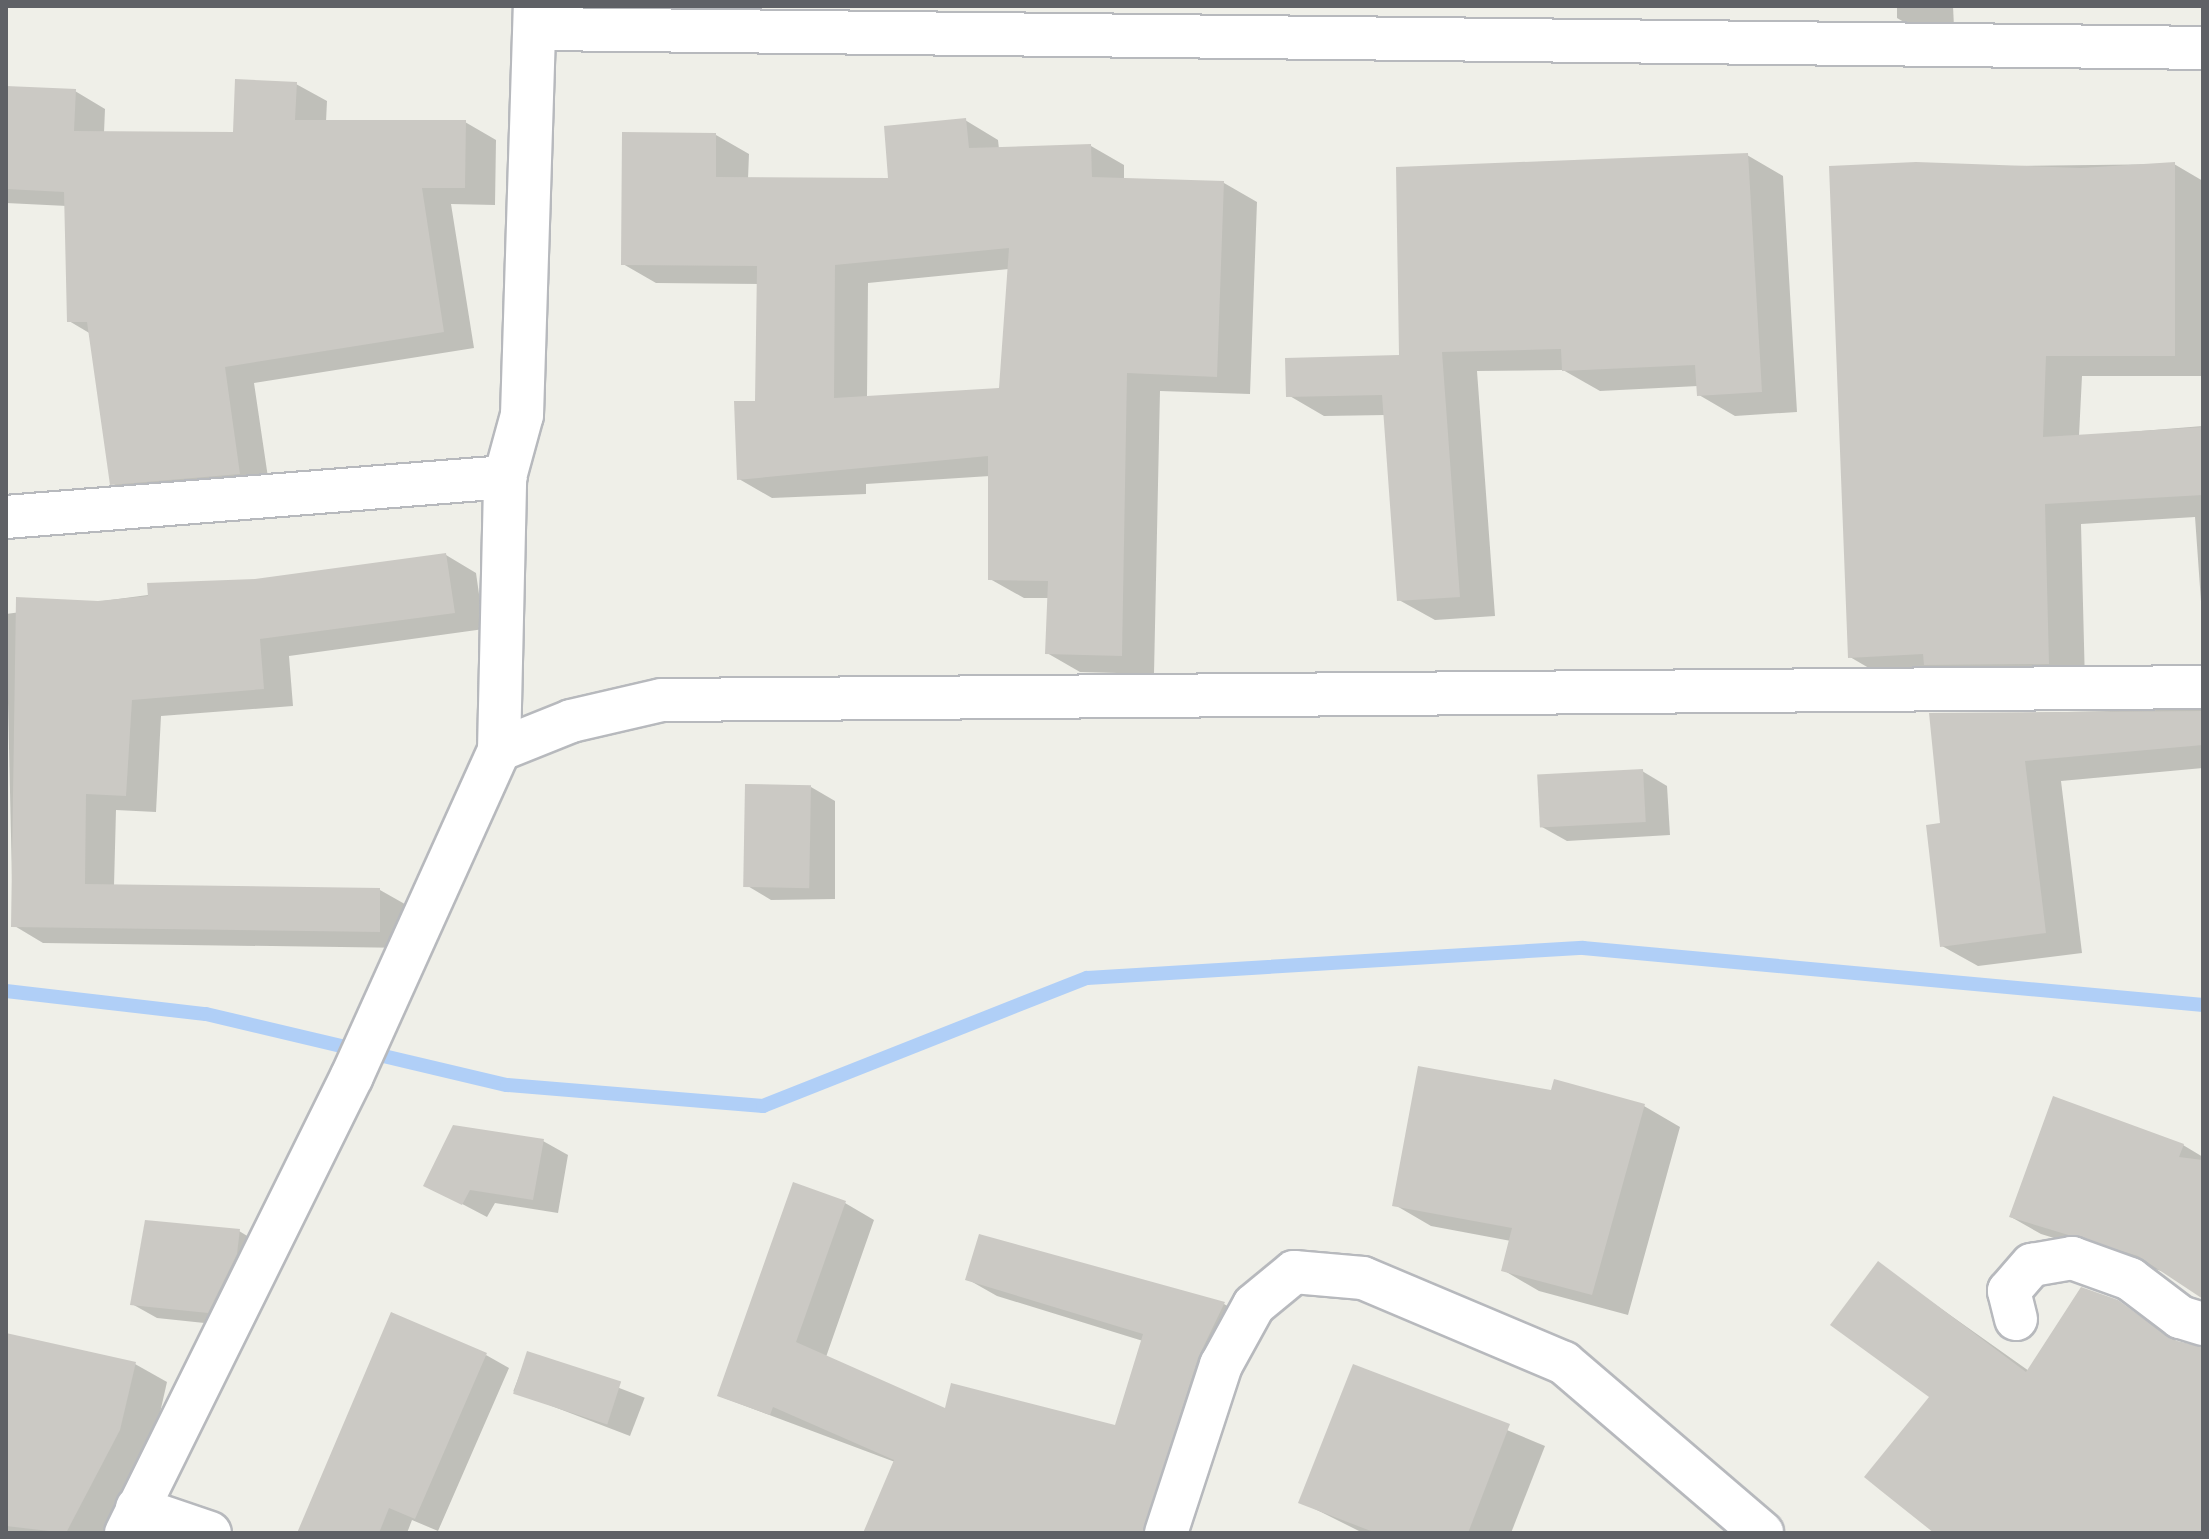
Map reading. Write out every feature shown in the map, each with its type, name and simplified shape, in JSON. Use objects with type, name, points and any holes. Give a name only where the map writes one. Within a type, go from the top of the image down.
[{"type":"street","points":[[210,1533],[132,1520],[352,1076],[499,750],[505,477],[522,415],[536,18],[2203,48]]},
{"type":"street","points":[[6,517],[505,477]]},
{"type":"street","points":[[499,750],[571,721],[662,700],[2203,687]]},
{"type":"street","points":[[2016,1319],[2009,1291],[2032,1265],[2072,1258],[2130,1279],[2180,1317],[2203,1324]]},
{"type":"street","points":[[1166,1533],[1221,1365],[1254,1305],[1294,1272],[1322,1272],[1363,1278],[1564,1363],[1762,1533]]},
{"type":"building","points":[[235,79],[297,82],[295,120],[466,120],[465,188],[422,188],[444,332],[225,367],[240,474],[110,485],[87,322],[67,322],[64,192],[6,189],[6,86],[76,89],[74,131],[233,132]]},
{"type":"building","points":[[966,118],[969,148],[1091,144],[1092,177],[1224,181],[1217,377],[1127,373],[1122,656],[1045,654],[1048,581],[988,580],[988,456],[737,480],[734,401],[755,401],[757,266],[621,265],[622,132],[716,133],[716,177],[888,178],[884,126]],"holes":[[[1009,248],[999,388],[834,398],[835,265]]]},
{"type":"building","points":[[1748,153],[1762,392],[1697,396],[1695,365],[1562,371],[1561,349],[1442,352],[1460,597],[1397,601],[1382,395],[1286,397],[1285,358],[1399,355],[1396,167]]},
{"type":"building","points":[[1916,162],[2081,168],[2175,162],[2175,356],[2046,356],[2043,437],[2203,427],[2203,495],[2045,504],[2049,664],[1924,665],[1923,654],[1848,658],[1829,166]]},
{"type":"building","points":[[446,553],[455,613],[260,639],[264,689],[132,700],[126,796],[86,794],[85,884],[380,888],[380,932],[11,927],[16,597],[98,601],[148,596],[147,583],[255,579]]},
{"type":"building","points":[[2203,711],[2203,745],[2025,761],[2046,933],[1940,947],[1926,825],[1940,823],[1929,713]]},
{"type":"building","points":[[1643,769],[1646,822],[1540,827],[1537,775]]},
{"type":"building","points":[[745,784],[811,785],[809,888],[743,887]]},
{"type":"building","points":[[1418,1066],[1551,1090],[1554,1079],[1645,1104],[1592,1295],[1501,1271],[1512,1228],[1392,1206]]},
{"type":"building","points":[[2053,1096],[2184,1144],[2179,1157],[2203,1160],[2203,1299],[2138,1256],[2009,1217]]},
{"type":"building","points":[[453,1125],[544,1139],[533,1200],[470,1190],[462,1205],[423,1186]]},
{"type":"building","points":[[793,1182],[846,1201],[796,1342],[945,1408],[951,1383],[1115,1425],[1143,1334],[965,1280],[979,1234],[1225,1302],[1198,1358],[1143,1533],[863,1533],[894,1460],[773,1407],[770,1415],[717,1396]]},
{"type":"building","points":[[145,1220],[240,1229],[237,1254],[208,1313],[130,1305]]},
{"type":"building","points":[[1878,1261],[2026,1372],[2081,1287],[2118,1300],[2173,1340],[2203,1347],[2203,1533],[1934,1533],[1864,1477],[1929,1397],[1830,1325]]},
{"type":"building","points":[[391,1312],[487,1353],[415,1519],[389,1508],[379,1533],[297,1533]]},
{"type":"building","points":[[6,1333],[136,1362],[120,1430],[66,1533],[6,1526]]},
{"type":"building","points":[[527,1351],[621,1382],[607,1424],[513,1394]]},
{"type":"building","points":[[1353,1364],[1510,1424],[1468,1533],[1376,1533],[1298,1503]]},
{"type":"waterway","points":[[6,991],[206,1014],[507,1085],[763,1106],[1087,978],[1583,948],[2203,1005]]}]
